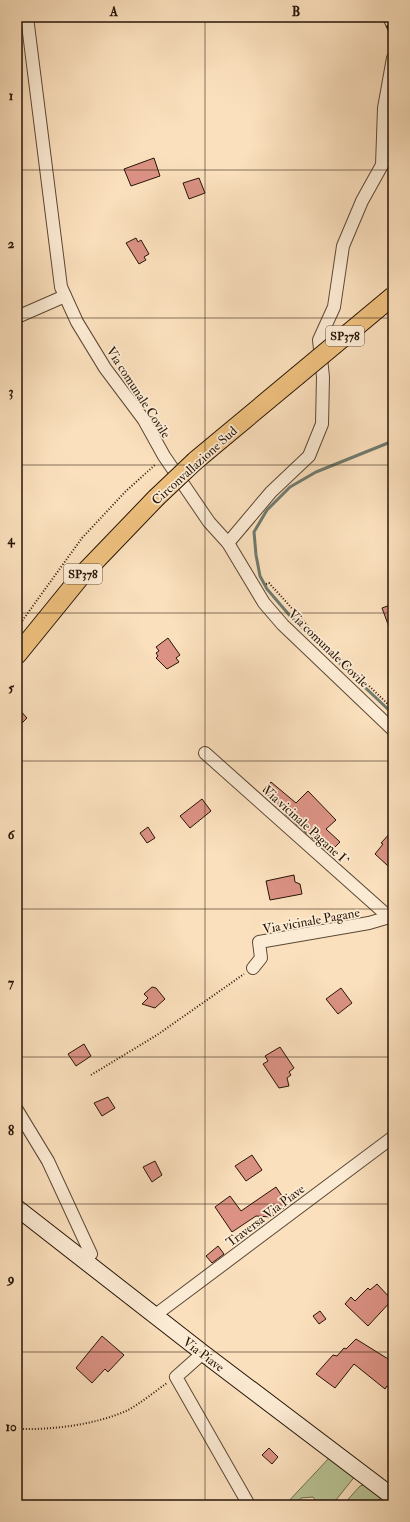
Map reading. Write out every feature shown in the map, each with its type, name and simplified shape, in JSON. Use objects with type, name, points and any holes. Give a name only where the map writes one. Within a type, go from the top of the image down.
[{"type":"main road","name":"Circonvallazione Sud","points":[[17,655],[82,575],[156,498],[195,461],[393,296]]},
{"type":"street","name":"Via comunale Covile","points":[[27,17],[61,287],[78,322],[105,368],[144,420],[164,456],[209,522],[228,543],[264,603],[284,625],[393,730]]},
{"type":"street","points":[[228,543],[266,498],[309,456],[322,424],[323,377],[319,340],[334,308],[343,246],[362,201],[382,165],[384,108],[393,58]]},
{"type":"street","points":[[17,317],[65,296]]},
{"type":"street","name":"Via vicinale Pagane I^","points":[[205,753],[391,917]]},
{"type":"street","name":"Via vicinale Pagane","points":[[253,968],[261,958],[259,942],[369,924],[391,917]]},
{"type":"street","points":[[17,1110],[48,1161],[91,1254],[86,1260]]},
{"type":"street","name":"Traversa Via Piave","points":[[154,1316],[393,1137]]},
{"type":"street","name":"Via Piave","points":[[17,1208],[86,1260],[154,1316],[393,1497]]},
{"type":"street","points":[[203,1353],[176,1377],[249,1505]]},
{"type":"path","points":[[17,628],[82,538],[126,491],[164,456]]},
{"type":"path","points":[[269,583],[318,637],[393,709]]},
{"type":"path","points":[[91,1075],[157,1035],[253,968]]},
{"type":"path","points":[[17,1430],[36,1430],[74,1426],[126,1411],[176,1377]]},
{"type":"green space","points":[[331,1456],[356,1475],[332,1505],[319,1505],[313,1497],[301,1498],[294,1505],[285,1505]]},
{"type":"green space","points":[[367,1484],[380,1494],[380,1499],[374,1505],[343,1505],[360,1486]]},
{"type":"building","points":[[154,158],[160,176],[131,186],[124,169]]},
{"type":"building","points":[[199,178],[205,193],[189,199],[183,183]]},
{"type":"building","points":[[136,238],[138,242],[141,240],[149,254],[144,257],[146,260],[139,264],[126,243]]},
{"type":"building","points":[[393,604],[393,635],[392,635],[382,608]]},
{"type":"building","points":[[168,638],[180,655],[176,658],[179,662],[167,669],[156,658],[158,656],[156,653],[159,651],[156,647]]},
{"type":"building","points":[[17,707],[27,718],[17,728]]},
{"type":"building","points":[[271,782],[296,803],[308,791],[336,820],[326,829],[340,842],[329,853],[285,814],[287,812],[263,791]]},
{"type":"building","points":[[202,799],[211,811],[190,828],[180,816]]},
{"type":"building","points":[[148,827],[155,838],[147,843],[140,833]]},
{"type":"building","points":[[393,830],[393,861],[388,866],[375,854],[383,844],[381,843]]},
{"type":"building","points":[[294,875],[295,882],[300,884],[302,894],[270,900],[266,881]]},
{"type":"building","points":[[152,987],[156,988],[165,999],[155,1008],[142,1004],[148,998],[144,994]]},
{"type":"building","points":[[341,988],[352,1003],[338,1014],[326,999]]},
{"type":"building","points":[[84,1044],[91,1056],[76,1066],[68,1054]]},
{"type":"building","points":[[280,1047],[294,1068],[289,1072],[291,1075],[287,1078],[289,1086],[279,1088],[263,1064],[268,1061],[265,1056]]},
{"type":"building","points":[[108,1097],[115,1108],[102,1116],[94,1103]]},
{"type":"building","points":[[252,1155],[262,1170],[246,1181],[235,1166]]},
{"type":"building","points":[[155,1161],[162,1175],[152,1182],[143,1167]]},
{"type":"building","points":[[276,1187],[288,1205],[271,1217],[256,1216],[232,1232],[215,1207],[230,1196],[241,1211]]},
{"type":"building","points":[[218,1246],[224,1254],[212,1263],[206,1256]]},
{"type":"building","points":[[377,1284],[392,1300],[368,1326],[345,1304],[351,1297],[355,1301],[368,1288],[370,1290]]},
{"type":"building","points":[[320,1311],[326,1319],[319,1324],[313,1316]]},
{"type":"building","points":[[102,1336],[124,1355],[108,1372],[105,1369],[92,1383],[76,1368]]},
{"type":"building","points":[[356,1339],[393,1362],[393,1391],[387,1386],[385,1389],[354,1364],[335,1388],[316,1374],[333,1355],[337,1356],[344,1348],[346,1349]]},
{"type":"building","points":[[269,1448],[278,1457],[272,1464],[262,1455]]},
{"type":"waterway","points":[[393,441],[316,472],[290,487],[267,510],[254,532],[260,576],[267,589],[291,617],[393,714]]},
{"type":"railway","points":[[384,17],[393,37]]}]
